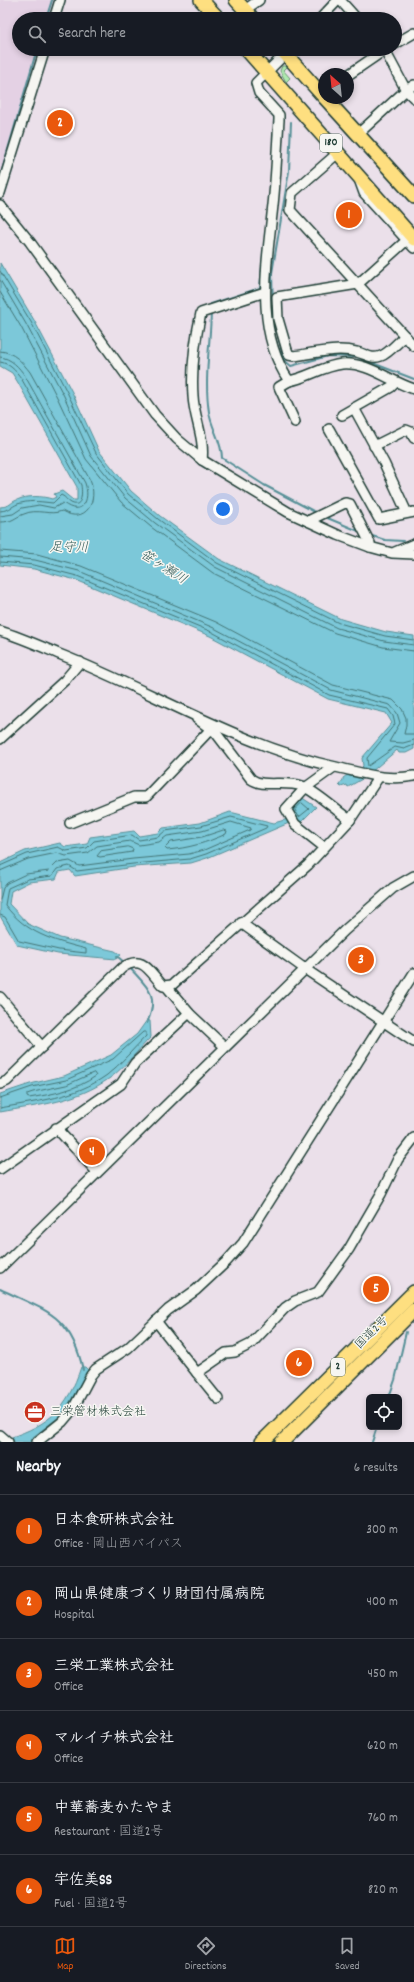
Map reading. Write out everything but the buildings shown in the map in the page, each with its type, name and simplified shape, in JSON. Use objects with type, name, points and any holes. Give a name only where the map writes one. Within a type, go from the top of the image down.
[{"type":"highway","points":[[201,0],[212,12]]},
{"type":"highway","points":[[236,0],[247,12]]},
{"type":"highway","name":"180","points":[[252,56],[339,152],[410,240]]},
{"type":"highway","name":"180","points":[[290,56],[318,88]]},
{"type":"highway","name":"180","points":[[332,104],[414,196]]},
{"type":"highway","name":"国道2号","points":[[262,1442],[414,1292]]},
{"type":"highway","name":"国道2号","points":[[282,1442],[414,1310]]},
{"type":"street","points":[[56,12],[60,0]]},
{"type":"street","points":[[250,12],[258,0]]},
{"type":"street","points":[[326,12],[336,1],[349,12]]},
{"type":"street","points":[[402,40],[414,32]]},
{"type":"street","points":[[0,193],[43,56]]},
{"type":"street","points":[[280,56],[256,83],[256,88],[279,115],[265,292],[269,334],[277,359],[289,381]]},
{"type":"street","points":[[354,71],[375,56]]},
{"type":"street","points":[[389,56],[406,90],[414,98]]},
{"type":"street","points":[[358,134],[406,90],[414,85]]},
{"type":"street","points":[[339,152],[292,193],[290,210],[414,346]]},
{"type":"street","points":[[375,152],[393,166],[414,187]]},
{"type":"street","points":[[0,205],[30,242],[155,415],[177,439],[202,460],[252,491],[308,521],[370,547],[392,553],[414,554]]},
{"type":"street","points":[[405,336],[383,356],[376,358],[371,358],[356,352],[328,351],[294,356],[290,355],[278,319],[277,298],[358,284],[410,240],[414,248]]},
{"type":"street","points":[[202,460],[204,448],[193,396],[194,344],[201,313],[265,292]]},
{"type":"street","points":[[295,422],[279,387],[289,381],[327,368],[342,364],[353,364],[367,367],[395,383],[414,389]]},
{"type":"street","points":[[342,415],[391,387],[395,383]]},
{"type":"street","points":[[329,429],[379,519],[412,513],[354,408]]},
{"type":"street","points":[[374,446],[406,430],[411,432],[414,438]]},
{"type":"street","points":[[308,521],[345,503],[350,504],[370,543],[370,547]]},
{"type":"street","points":[[392,553],[414,544]]},
{"type":"street","points":[[1,632],[80,662],[260,744],[336,768],[378,778],[401,778],[414,776]]},
{"type":"street","points":[[0,739],[65,680],[80,662]]},
{"type":"street","points":[[196,715],[200,723],[216,733],[251,779],[256,783],[288,782],[306,788],[350,820]]},
{"type":"street","points":[[70,823],[134,797],[146,797],[210,730]]},
{"type":"street","points":[[324,847],[291,819],[286,809],[306,788],[336,768]]},
{"type":"street","points":[[167,987],[172,985],[308,865],[350,820],[378,778]]},
{"type":"street","points":[[0,1268],[305,969],[393,888],[414,876]]},
{"type":"street","points":[[241,923],[305,969],[414,1042]]},
{"type":"street","points":[[0,1084],[7,1081],[122,968],[130,962],[136,961],[141,963],[163,986],[167,987],[189,1013],[225,1047]]},
{"type":"street","points":[[36,1442],[62,1422],[73,1409],[91,1375],[96,1369],[128,1348],[168,1310],[196,1290],[226,1262],[243,1242],[414,973]]},
{"type":"street","points":[[0,997],[42,1047]]},
{"type":"street","points":[[0,1169],[39,1143],[56,1128],[121,1084],[136,1063],[189,1013]]},
{"type":"street","points":[[56,1128],[97,1172]]},
{"type":"street","points":[[197,1373],[226,1353],[235,1352],[252,1344],[285,1308],[295,1301],[318,1292],[349,1249],[381,1194],[398,1159],[414,1138]]},
{"type":"street","points":[[156,1321],[218,1399]]},
{"type":"shaded area","points":[[0,0],[56,0],[52,12],[12,12],[12,56],[39,56],[0,190]]},
{"type":"green space","points":[[282,66],[287,66],[283,70],[290,78],[286,82],[280,71]]},
{"type":"water","points":[[0,263],[34,320],[72,392],[99,451],[131,491],[160,516],[219,559],[341,619],[386,632],[414,636],[414,749],[406,753],[399,753],[397,750],[364,778],[348,787],[347,785],[341,787],[339,785],[343,778],[359,770],[363,766],[362,758],[392,723],[386,713],[328,699],[210,636],[76,580],[34,569],[0,565],[0,507],[7,506],[14,501],[25,497],[44,497],[52,499],[56,497],[54,494],[62,491],[73,500],[77,500],[77,487],[12,373],[0,366]]},
{"type":"water","points":[[301,797],[316,807],[300,823],[290,810]]},
{"type":"water","points":[[230,812],[274,823],[288,819],[289,823],[207,858],[191,863],[134,867],[75,876],[70,870],[59,872],[56,879],[29,882],[11,891],[9,904],[28,924],[60,938],[115,951],[121,955],[116,959],[58,954],[17,945],[0,916],[0,863],[25,851],[60,843],[65,847],[87,844],[90,837],[134,831],[139,836],[158,833],[163,828],[200,823]]},
{"type":"water","points":[[147,1020],[150,1021],[151,1037],[121,1069],[110,1078],[97,1086],[71,1097],[0,1112],[0,1094],[30,1084],[64,1076],[111,1055],[137,1034]]},
{"type":"water","points":[[81,1367],[85,1367],[91,1373],[81,1383],[63,1414],[33,1437],[40,1442],[15,1442],[9,1438],[36,1427],[55,1413],[70,1394]]},
{"type":"waterway","points":[[48,12],[52,0]]},
{"type":"waterway","points":[[0,177],[35,56]]},
{"type":"waterway","points":[[273,308],[272,273],[289,171],[291,122]]},
{"type":"waterway","points":[[211,307],[211,304],[260,288],[263,256],[266,256]]},
{"type":"waterway","points":[[211,313],[207,388],[210,418],[222,452],[222,458],[264,485],[317,513]]},
{"type":"waterway","points":[[278,336],[284,360],[291,366],[328,356],[357,357],[414,379]]},
{"type":"waterway","points":[[325,517],[361,532]]},
{"type":"waterway","points":[[369,535],[385,540],[403,541]]},
{"type":"waterway","points":[[117,956],[126,964]]},
{"type":"waterway","points":[[129,967],[146,986],[152,998],[151,1013],[147,1023]]},
{"type":"waterway","points":[[0,1289],[31,1303],[54,1317],[64,1326],[78,1351],[83,1370]]},
{"type":"waterway","points":[[390,1394],[395,1380],[406,1332]]},
{"type":"waterway","points":[[372,1442],[376,1430]]},
{"type":"place","name":"岡山県健康づくり財団付属病院","points":[[60,123]]},
{"type":"place","name":"日本食研株式会社","points":[[349,215]]},
{"type":"place","name":"三栄工業株式会社","points":[[361,960]]},
{"type":"place","name":"マルイチ株式会社","points":[[92,1152]]},
{"type":"place","name":"中華蕎麦かたやま","points":[[376,1289]]},
{"type":"place","name":"宇佐美SS","points":[[299,1363]]},
{"type":"place","name":"三栄管材株式会社","points":[[35,1412]]},
{"type":"water label","name":"足守川","points":[[69,548]]},
{"type":"water label","name":"笹ヶ瀬川","points":[[163,568]]}]
